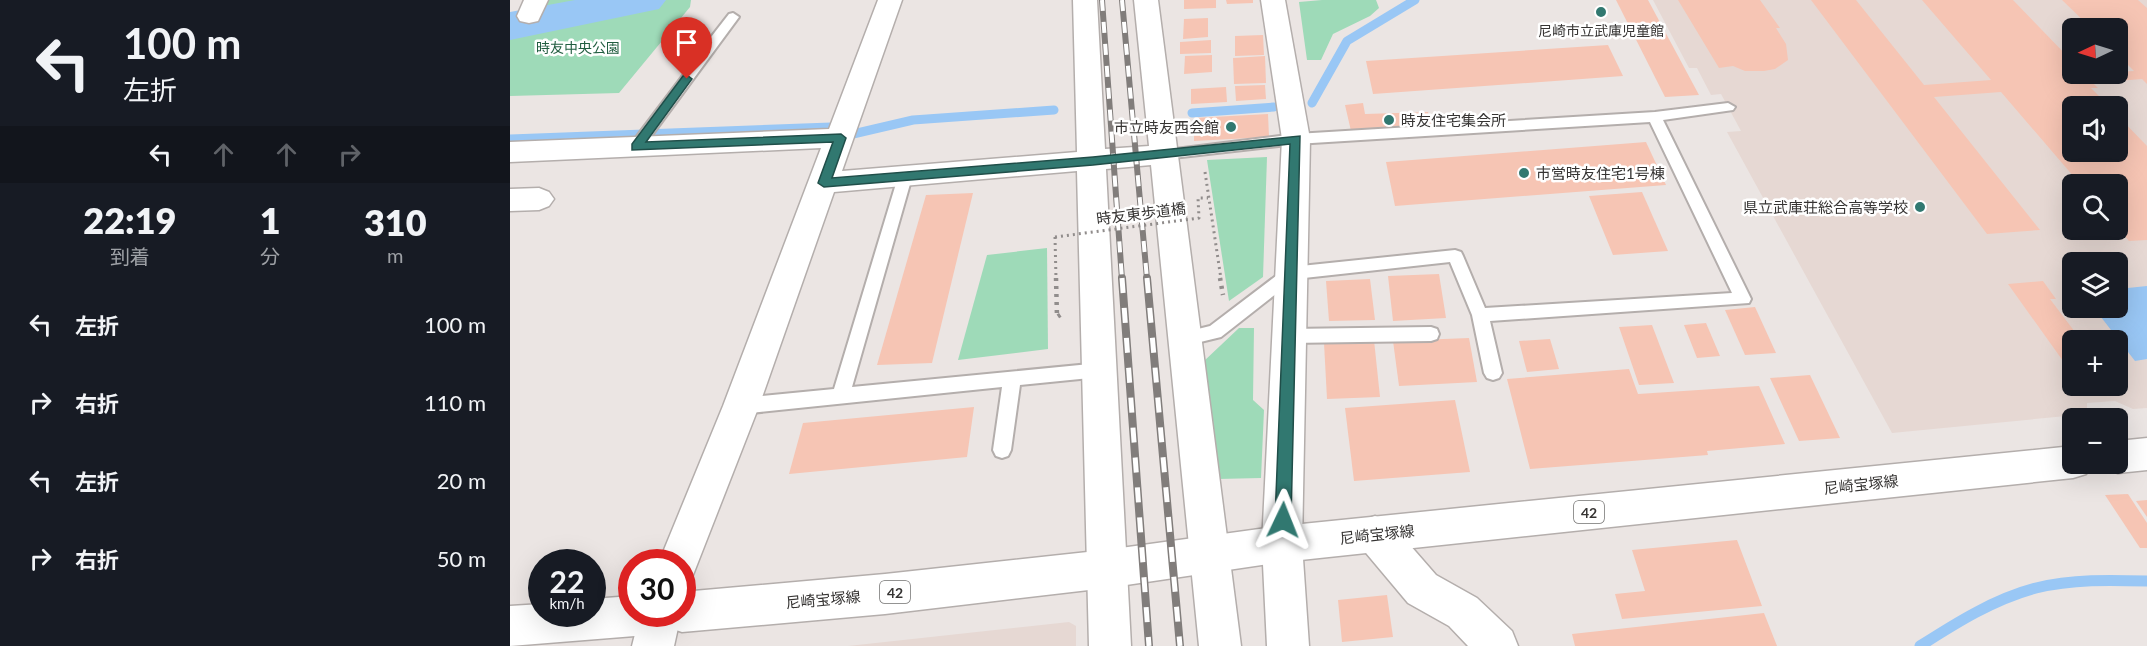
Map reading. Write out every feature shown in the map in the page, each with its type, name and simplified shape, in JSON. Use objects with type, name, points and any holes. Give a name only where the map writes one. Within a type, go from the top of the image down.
[{"type":"street","points":[[684,549],[741,406],[890,0]]},
{"type":"street","points":[[1085,0],[1110,646]]},
{"type":"street","points":[[1146,0],[1220,646]]},
{"type":"street","points":[[1273,0],[1296,139],[1282,543],[1288,646]]},
{"type":"street","points":[[510,152],[841,138]]},
{"type":"street","points":[[824,183],[1164,154]]},
{"type":"street","points":[[510,200],[539,199]]},
{"type":"street","points":[[2128,456],[2147,454]]},
{"type":"street","name":"尼崎宝塚線","points":[[696,611],[885,594],[1106,569],[1282,543],[2062,463]]},
{"type":"street","points":[[1375,534],[1422,588],[1463,612],[1497,646]]},
{"type":"street","points":[[510,627],[618,618]]},
{"type":"street","points":[[653,646],[658,627]]},
{"type":"lane","points":[[636,147],[733,17]]},
{"type":"lane","points":[[692,45],[712,45]]},
{"type":"lane","points":[[1164,154],[1296,139],[1655,117],[1728,107]]},
{"type":"lane","points":[[1480,315],[1743,299],[1655,117]]},
{"type":"lane","points":[[841,396],[905,177]]},
{"type":"lane","points":[[1184,339],[1215,332],[1291,273],[1455,256],[1480,315],[1493,373]]},
{"type":"lane","points":[[1289,336],[1431,334]]},
{"type":"lane","points":[[741,406],[1100,370]]},
{"type":"lane","points":[[1002,450],[1012,379]]},
{"type":"path","name":"時友東歩道橋","points":[[1068,309],[1058,317],[1055,237],[1200,218],[1198,198],[1208,198],[1227,322]]},
{"type":"shaded area","name":"県立武庫荘総合高等学校","points":[[1653,0],[2147,0],[2147,408],[2133,409],[2115,401],[2087,403],[2087,408],[2062,408],[2062,416],[1892,433],[1727,132],[1741,131],[1721,94],[1711,95],[1697,68],[1689,68]]},
{"type":"shaded area","points":[[1069,622],[1076,626],[1076,646],[848,646]]},
{"type":"green space","name":"時友中央公園","points":[[547,0],[691,0],[690,7],[619,93],[510,96],[510,32],[534,28]]},
{"type":"green space","points":[[1376,0],[1379,8],[1370,16],[1333,34],[1321,60],[1307,60],[1299,2]]},
{"type":"green space","points":[[1267,157],[1263,277],[1229,301],[1207,160]]},
{"type":"green space","points":[[1047,248],[1048,349],[958,360],[987,255]]},
{"type":"green space","points":[[1239,328],[1254,328],[1253,400],[1264,410],[1261,478],[1218,479],[1203,362]]},
{"type":"water","points":[[2147,286],[2147,359],[2135,361],[2128,352],[2128,330],[2111,330],[2102,318],[2128,318],[2128,288]]},
{"type":"building","points":[[1184,0],[1216,0],[1216,8],[1184,9]]},
{"type":"building","points":[[1226,0],[1253,0],[1253,3],[1227,4]]},
{"type":"building","points":[[1616,0],[1648,0],[1699,95],[1665,97]]},
{"type":"building","points":[[1678,0],[1760,0],[1780,28],[1776,28],[1786,44],[1788,60],[1775,69],[1764,71],[1745,71],[1733,66],[1719,68]]},
{"type":"building","points":[[1811,0],[1856,0],[1924,85],[1991,80],[1922,0],[2013,0],[2062,51],[2062,84],[2094,84],[2098,88],[2091,88],[2099,96],[2062,96],[2062,162],[2128,162],[2128,126],[2147,146],[2147,240],[2129,241],[2128,174],[2071,174],[2001,92],[1934,97],[2040,230],[1987,234]]},
{"type":"building","points":[[2062,0],[2138,0],[2147,8],[2147,84],[2142,79],[2128,80],[2128,71],[2134,71],[2128,65],[2128,18],[2081,18]]},
{"type":"building","points":[[1208,18],[1208,37],[1183,39],[1184,19]]},
{"type":"building","points":[[1263,35],[1264,55],[1235,56],[1235,36]]},
{"type":"building","points":[[1211,40],[1211,53],[1180,54],[1180,42]]},
{"type":"building","points":[[1608,45],[1623,76],[1373,94],[1366,61]]},
{"type":"building","points":[[1212,55],[1212,72],[1184,74],[1185,56]]},
{"type":"building","points":[[1265,56],[1266,83],[1234,84],[1233,58]]},
{"type":"building","points":[[1265,85],[1266,99],[1236,101],[1235,86]]},
{"type":"building","points":[[1226,87],[1227,102],[1191,104],[1191,89]]},
{"type":"building","name":"時友住宅集会所","points":[[1363,103],[1365,114],[1428,112],[1432,127],[1351,131],[1345,105]]},
{"type":"building","name":"市立時友西会館","points":[[1268,114],[1269,137],[1194,141],[1194,118]]},
{"type":"building","name":"市営時友住宅1号棟","points":[[1646,142],[1666,185],[1395,206],[1386,162]]},
{"type":"building","points":[[1642,192],[1668,251],[1613,255],[1589,196]]},
{"type":"building","points":[[973,193],[932,363],[877,365],[926,195]]},
{"type":"building","points":[[1439,274],[1446,318],[1393,321],[1388,276]]},
{"type":"building","points":[[1370,279],[1375,320],[1329,321],[1326,281]]},
{"type":"building","points":[[2043,281],[2056,299],[2050,299],[2062,318],[2073,330],[2062,330],[2062,360],[2008,284]]},
{"type":"building","points":[[1755,307],[1776,353],[1745,355],[1725,310]]},
{"type":"building","points":[[1706,323],[1720,356],[1697,358],[1684,325]]},
{"type":"building","points":[[1652,325],[1674,383],[1639,385],[1619,327]]},
{"type":"building","points":[[1469,338],[1477,382],[1399,386],[1393,341]]},
{"type":"building","points":[[1550,339],[1559,369],[1527,372],[1519,341]]},
{"type":"building","points":[[1374,340],[1380,397],[1327,399],[1324,343]]},
{"type":"building","points":[[1629,369],[1638,394],[1759,386],[1785,444],[1707,451],[1708,455],[1530,469],[1507,379]]},
{"type":"building","points":[[1810,375],[1840,438],[1799,441],[1770,378]]},
{"type":"building","points":[[1455,400],[1470,472],[1354,481],[1345,408]]},
{"type":"building","points":[[974,407],[967,457],[789,474],[803,423]]},
{"type":"building","points":[[2128,494],[2147,523],[2147,548],[2140,548],[2105,495]]},
{"type":"building","points":[[2147,500],[2147,517],[2136,501]]},
{"type":"building","points":[[1737,540],[1762,606],[1622,619],[1615,594],[1645,591],[1632,550]]},
{"type":"building","points":[[1387,595],[1393,637],[1342,642],[1338,600]]},
{"type":"building","points":[[1764,613],[1777,646],[1575,646],[1572,634]]},
{"type":"waterway","points":[[510,26],[644,0]]},
{"type":"waterway","points":[[1312,103],[1347,41],[1415,0]]},
{"type":"waterway","points":[[1192,113],[1274,107]]},
{"type":"waterway","points":[[853,134],[913,120],[1054,110]]},
{"type":"waterway","points":[[510,139],[831,127]]},
{"type":"waterway","points":[[1920,646],[1990,605],[2036,588],[2105,580],[2147,581]]},
{"type":"railway","points":[[1102,0],[1122,279]]},
{"type":"railway","points":[[1122,0],[1147,279]]},
{"type":"railway","points":[[1122,278],[1149,646]]},
{"type":"railway","points":[[1147,278],[1180,646]]},
{"type":"place","name":"尼崎市立武庫児童館","points":[[1601,12]]},
{"type":"place","name":"時友住宅集会所","points":[[1389,120]]},
{"type":"place","name":"市立時友西会館","points":[[1231,127]]},
{"type":"place","name":"市営時友住宅1号棟","points":[[1524,173]]},
{"type":"place","name":"県立武庫荘総合高等学校","points":[[1920,207]]},
{"type":"route","points":[[687,79],[636,147],[841,138],[824,183],[1093,161],[1296,139],[1283,520]]}]
